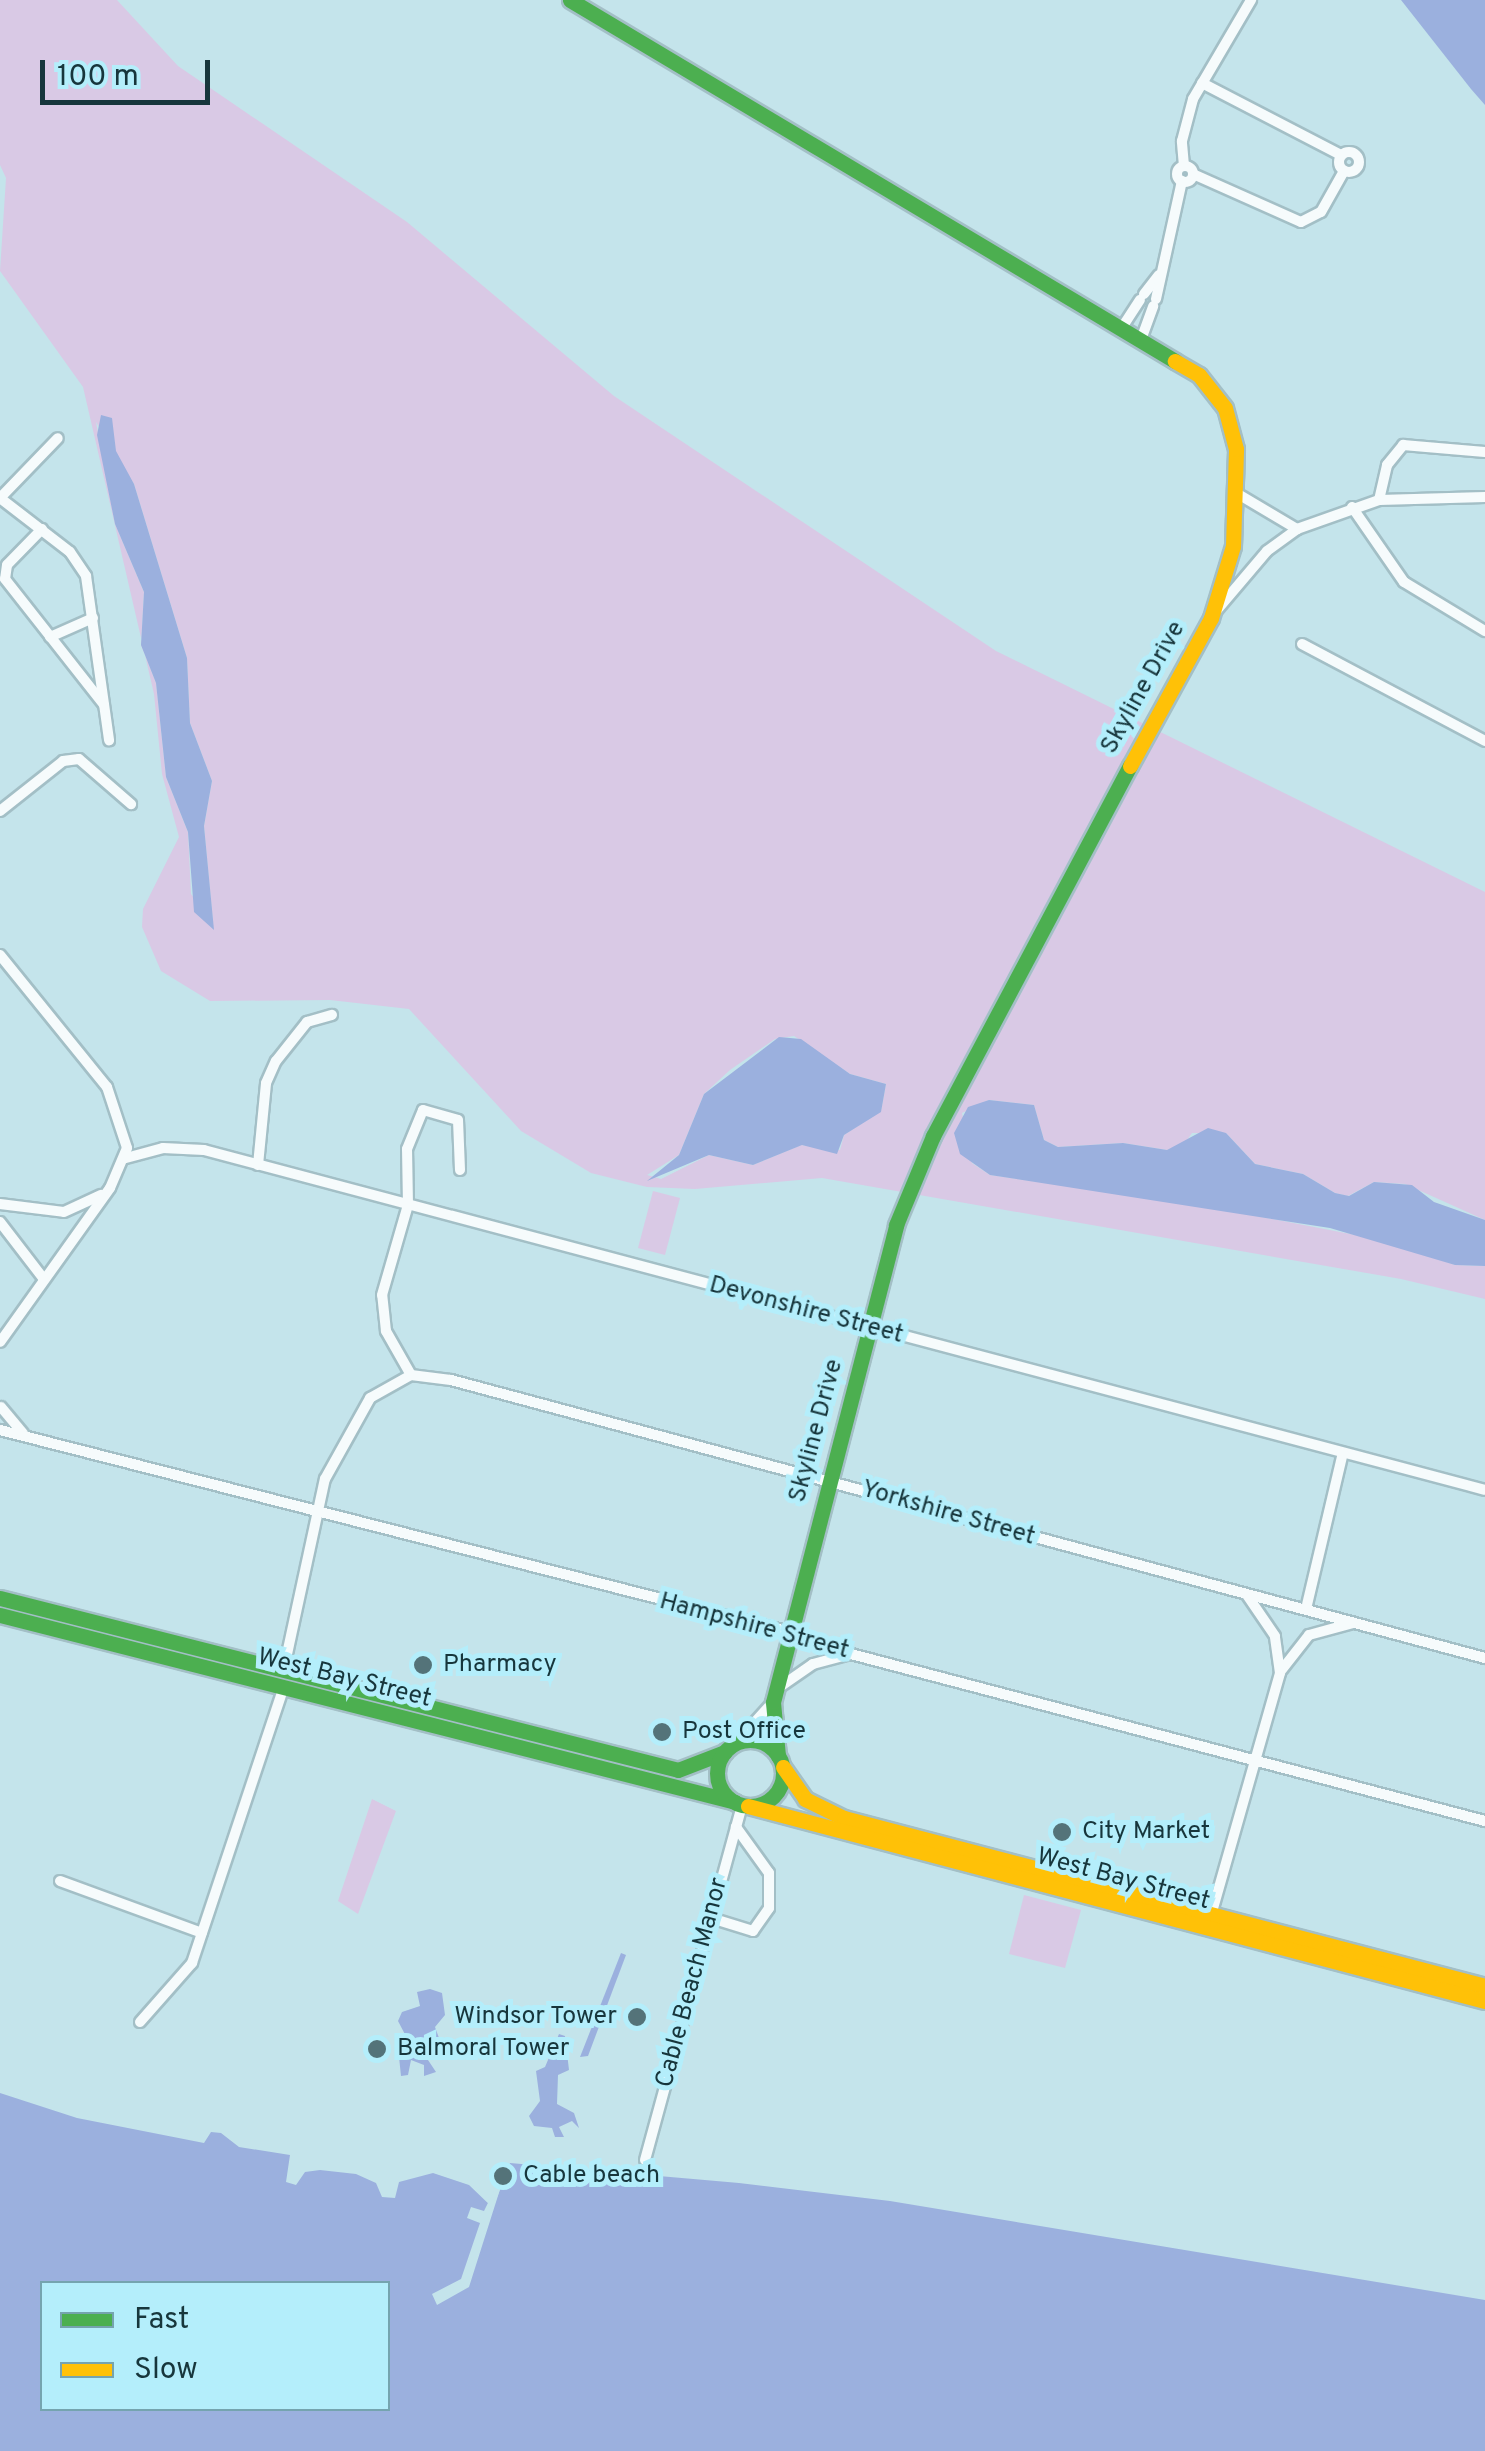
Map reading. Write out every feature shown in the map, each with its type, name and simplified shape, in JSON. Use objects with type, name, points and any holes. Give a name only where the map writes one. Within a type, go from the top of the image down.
[{"type":"main road","name":"Skyline Drive","points":[[570,0],[1142,337],[1210,384],[1225,408],[1238,494],[1230,564],[1211,618],[932,1136],[896,1225],[774,1696],[780,1761]]},
{"type":"main road","name":"West Bay Street","points":[[0,1598],[678,1770],[730,1748]]},
{"type":"main road","name":"West Bay Street","points":[[0,1615],[1485,2001]]},
{"type":"main road","points":[[758,1742],[780,1761],[777,1793],[742,1805],[718,1780],[730,1748],[758,1742]]},
{"type":"main road","name":"West Bay Street","points":[[780,1761],[804,1798],[844,1818],[1485,1986]]},
{"type":"street","points":[[1188,170],[1186,120],[1202,83],[1251,0]]},
{"type":"street","points":[[1202,83],[1341,155],[1354,153],[1359,162],[1354,170],[1344,171]]},
{"type":"street","points":[[1142,337],[1155,302],[1182,181],[1177,173],[1188,170],[1302,222],[1322,212],[1344,171],[1341,155]]},
{"type":"street","points":[[1123,326],[1159,275]]},
{"type":"street","points":[[58,438],[0,498],[79,563],[94,618],[109,740]]},
{"type":"street","points":[[1379,500],[1387,465],[1403,445],[1485,452]]},
{"type":"street","points":[[1238,494],[1297,529]]},
{"type":"street","points":[[1211,618],[1253,565],[1297,529],[1379,500],[1485,497]]},
{"type":"street","points":[[1352,507],[1404,582],[1485,631]]},
{"type":"street","points":[[42,529],[4,572],[104,705]]},
{"type":"street","points":[[50,638],[94,618]]},
{"type":"street","points":[[1302,644],[1485,740]]},
{"type":"street","points":[[0,811],[63,761],[79,758],[131,804]]},
{"type":"street","points":[[0,955],[108,1087],[124,1132],[126,1158],[110,1188],[1,1341]]},
{"type":"street","points":[[258,1165],[266,1083],[276,1061],[307,1022],[332,1015]]},
{"type":"street","points":[[284,1668],[313,1512],[370,1398],[411,1375],[382,1312],[384,1278],[408,1205],[404,1160],[423,1110],[458,1120],[460,1170]]},
{"type":"street","name":"Devonshire Street","points":[[126,1158],[182,1147],[258,1165],[1485,1490]]},
{"type":"street","points":[[0,1204],[64,1212],[110,1188]]},
{"type":"street","points":[[0,1222],[44,1278]]},
{"type":"street","name":"Yorkshire Street","points":[[411,1375],[830,1481],[1485,1658]]},
{"type":"street","points":[[0,1394],[0,1408],[24,1433]]},
{"type":"street","name":"Hampshire Street","points":[[0,1430],[24,1433],[313,1512],[790,1632],[851,1654],[1485,1821]]},
{"type":"street","points":[[1306,1609],[1343,1453]]},
{"type":"street","points":[[1246,1594],[1275,1636],[1280,1673]]},
{"type":"street","points":[[1212,1912],[1280,1673],[1309,1634],[1358,1622]]},
{"type":"street","points":[[774,1696],[813,1664],[851,1654]]},
{"type":"street","points":[[140,2022],[152,2003],[184,1979],[283,1690]]},
{"type":"street","name":"Skyline Drive","points":[[730,1748],[774,1696]]},
{"type":"street","name":"Cable Beach Manor","points":[[645,2160],[742,1805]]},
{"type":"street","points":[[711,1918],[754,1931],[768,1908],[768,1873],[736,1827]]},
{"type":"street","points":[[60,1881],[202,1933]]},
{"type":"shaded area","points":[[0,0],[117,0],[178,66],[407,222],[614,396],[996,651],[1485,892],[1485,1220],[1405,1184],[1374,1182],[1348,1196],[1335,1193],[1303,1174],[1255,1164],[1226,1133],[1192,1133],[1182,1147],[1167,1150],[1123,1143],[1058,1147],[1044,1140],[1034,1105],[989,1100],[962,1113],[972,1163],[990,1175],[1200,1205],[1392,1242],[1455,1265],[1485,1266],[1485,1299],[1401,1279],[822,1178],[695,1189],[647,1187],[591,1173],[521,1131],[409,1009],[330,1000],[210,1001],[161,971],[142,927],[143,909],[179,837],[162,774],[154,694],[145,655],[156,683],[166,777],[188,832],[191,894],[213,922],[204,826],[212,781],[190,723],[187,658],[134,484],[96,422],[115,524],[144,592],[141,639],[83,387],[0,271],[6,178],[0,165]],"holes":[[[794,1036],[850,1074],[886,1084],[881,1111],[844,1135],[840,1150],[801,1145],[753,1165],[709,1155],[661,1179],[647,1175],[679,1155],[704,1094],[730,1070],[775,1039]]]},
{"type":"shaded area","points":[[653,1191],[680,1198],[665,1255],[638,1248]]},
{"type":"shaded area","points":[[372,1799],[396,1811],[358,1914],[338,1901]]},
{"type":"shaded area","points":[[1024,1895],[1081,1910],[1065,1968],[1009,1954]]},
{"type":"water","points":[[1401,0],[1485,0],[1485,105],[1471,89]]},
{"type":"water","points":[[101,415],[112,418],[116,451],[134,484],[187,658],[190,723],[212,781],[204,826],[214,930],[194,912],[188,832],[166,777],[156,683],[141,645],[144,592],[115,524],[97,435]]},
{"type":"water","points":[[779,1037],[801,1039],[850,1074],[886,1084],[881,1112],[844,1135],[837,1154],[802,1145],[753,1165],[709,1155],[647,1181],[679,1155],[704,1094]]},
{"type":"water","points":[[989,1100],[1034,1105],[1044,1140],[1058,1147],[1123,1143],[1167,1150],[1208,1128],[1226,1133],[1255,1164],[1303,1174],[1335,1193],[1349,1196],[1374,1182],[1412,1185],[1434,1202],[1485,1220],[1485,1266],[1455,1265],[1330,1228],[990,1175],[960,1154],[954,1133],[968,1107]]},
{"type":"water","points":[[621,1953],[626,1955],[588,2056],[580,2057]]},
{"type":"water","points":[[430,1989],[442,1993],[445,2015],[435,2027],[439,2038],[422,2051],[436,2072],[424,2076],[424,2065],[411,2060],[408,2075],[401,2076],[399,2057],[409,2042],[398,2021],[402,2012],[420,2006],[417,1992]]},
{"type":"water","points":[[559,2034],[565,2036],[569,2070],[558,2075],[557,2104],[574,2113],[579,2128],[572,2121],[559,2127],[564,2137],[555,2137],[552,2128],[534,2126],[529,2116],[540,2101],[536,2071],[545,2067]]},
{"type":"water","points":[[0,2093],[77,2118],[204,2143],[211,2132],[221,2133],[239,2147],[290,2155],[286,2182],[296,2185],[305,2172],[320,2170],[356,2174],[376,2183],[382,2197],[395,2198],[399,2182],[433,2173],[469,2185],[493,2208],[510,2163],[739,2183],[890,2201],[1485,2300],[1485,2451],[0,2451]]},
{"type":"pier","points":[[510,2158],[469,2287],[437,2305],[432,2294],[461,2279],[480,2223],[467,2218],[471,2207],[484,2211]]},
{"type":"traffic: fast","points":[[570,0],[1175,361]]},
{"type":"traffic: fast","points":[[778,1756],[773,1702],[896,1225],[933,1136],[1130,766]]},
{"type":"traffic: fast","points":[[0,1598],[678,1770],[725,1752]]},
{"type":"traffic: fast","points":[[0,1615],[735,1802]]},
{"type":"traffic: fast","points":[[750,1740],[773,1750],[783,1773],[773,1796],[750,1806],[727,1796],[717,1773],[727,1750],[750,1740]]},
{"type":"traffic: slow","points":[[1130,766],[1211,618],[1233,546],[1236,449],[1225,408],[1199,375],[1175,361]]},
{"type":"traffic: slow","points":[[783,1767],[805,1799],[844,1818],[1485,1986]]},
{"type":"traffic: slow","points":[[748,1806],[1485,2001]]},
{"type":"place","name":"Pharmacy","points":[[423,1665]]},
{"type":"place","name":"Post Office","points":[[662,1732]]},
{"type":"place","name":"City Market","points":[[1062,1832]]},
{"type":"place","name":"Windsor Tower","points":[[637,2017]]},
{"type":"place","name":"Balmoral Tower","points":[[377,2049]]},
{"type":"place","name":"Cable beach","points":[[503,2176]]}]
